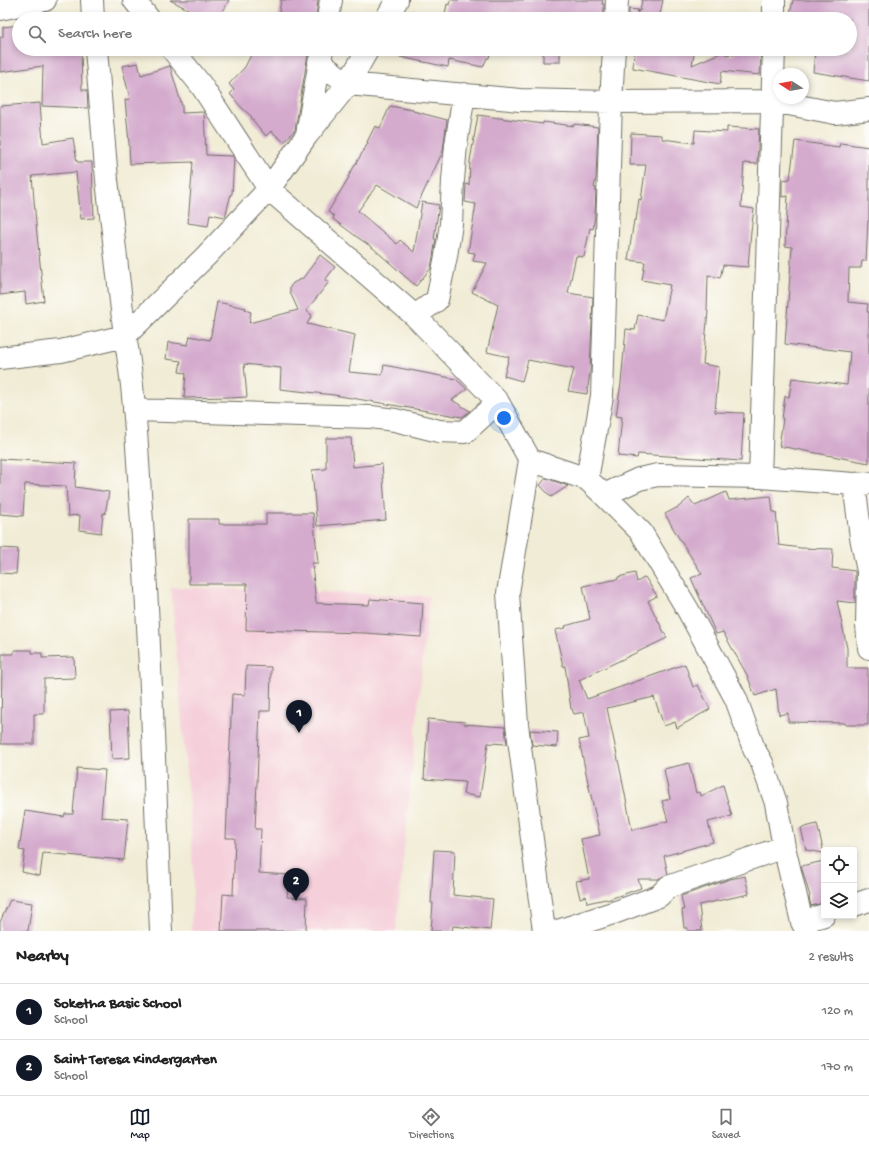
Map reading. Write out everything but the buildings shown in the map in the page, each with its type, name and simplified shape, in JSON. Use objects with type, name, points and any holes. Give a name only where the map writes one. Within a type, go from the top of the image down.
[{"type":"street","points":[[0,9],[45,0]]},
{"type":"street","points":[[92,0],[93,12]]},
{"type":"street","points":[[134,0],[143,12]]},
{"type":"street","points":[[329,12],[331,0]]},
{"type":"street","points":[[390,12],[397,0]]},
{"type":"street","points":[[616,12],[617,0]]},
{"type":"street","points":[[774,0],[774,12]]},
{"type":"street","points":[[97,56],[107,180],[134,410],[146,569],[161,931]]},
{"type":"street","points":[[178,56],[201,85],[269,189],[415,316],[498,402],[530,460],[508,593],[516,724],[544,931]]},
{"type":"street","points":[[307,135],[321,56]]},
{"type":"street","points":[[322,56],[348,84],[520,100],[611,102],[773,101],[765,294],[760,477]]},
{"type":"street","points":[[0,358],[61,351],[125,336],[201,261],[269,189],[307,135],[348,84],[364,56]]},
{"type":"street","points":[[587,479],[602,396],[614,56]]},
{"type":"street","points":[[774,56],[774,68]]},
{"type":"street","points":[[415,316],[437,300],[451,224],[456,146],[464,94]]},
{"type":"street","points":[[788,104],[835,113],[869,109]]},
{"type":"street","points":[[134,410],[371,417],[395,420],[439,431],[465,432],[498,402]]},
{"type":"street","points":[[530,460],[587,479],[641,532],[688,610],[736,699],[754,749],[762,763],[776,803],[784,847],[804,926],[821,917]]},
{"type":"street","points":[[604,495],[639,480],[658,474],[760,477],[861,483],[860,537],[868,571],[867,624],[869,648]]},
{"type":"street","points":[[558,931],[659,896],[668,887],[784,847]]},
{"type":"street","points":[[857,904],[869,900]]},
{"type":"shaded area","points":[[171,587],[429,596],[396,931],[191,931],[194,870]]},
{"type":"place","name":"Soketha Basic School","points":[[299,733]]},
{"type":"place","name":"Saint Teresa Kindergarten","points":[[296,901]]}]
